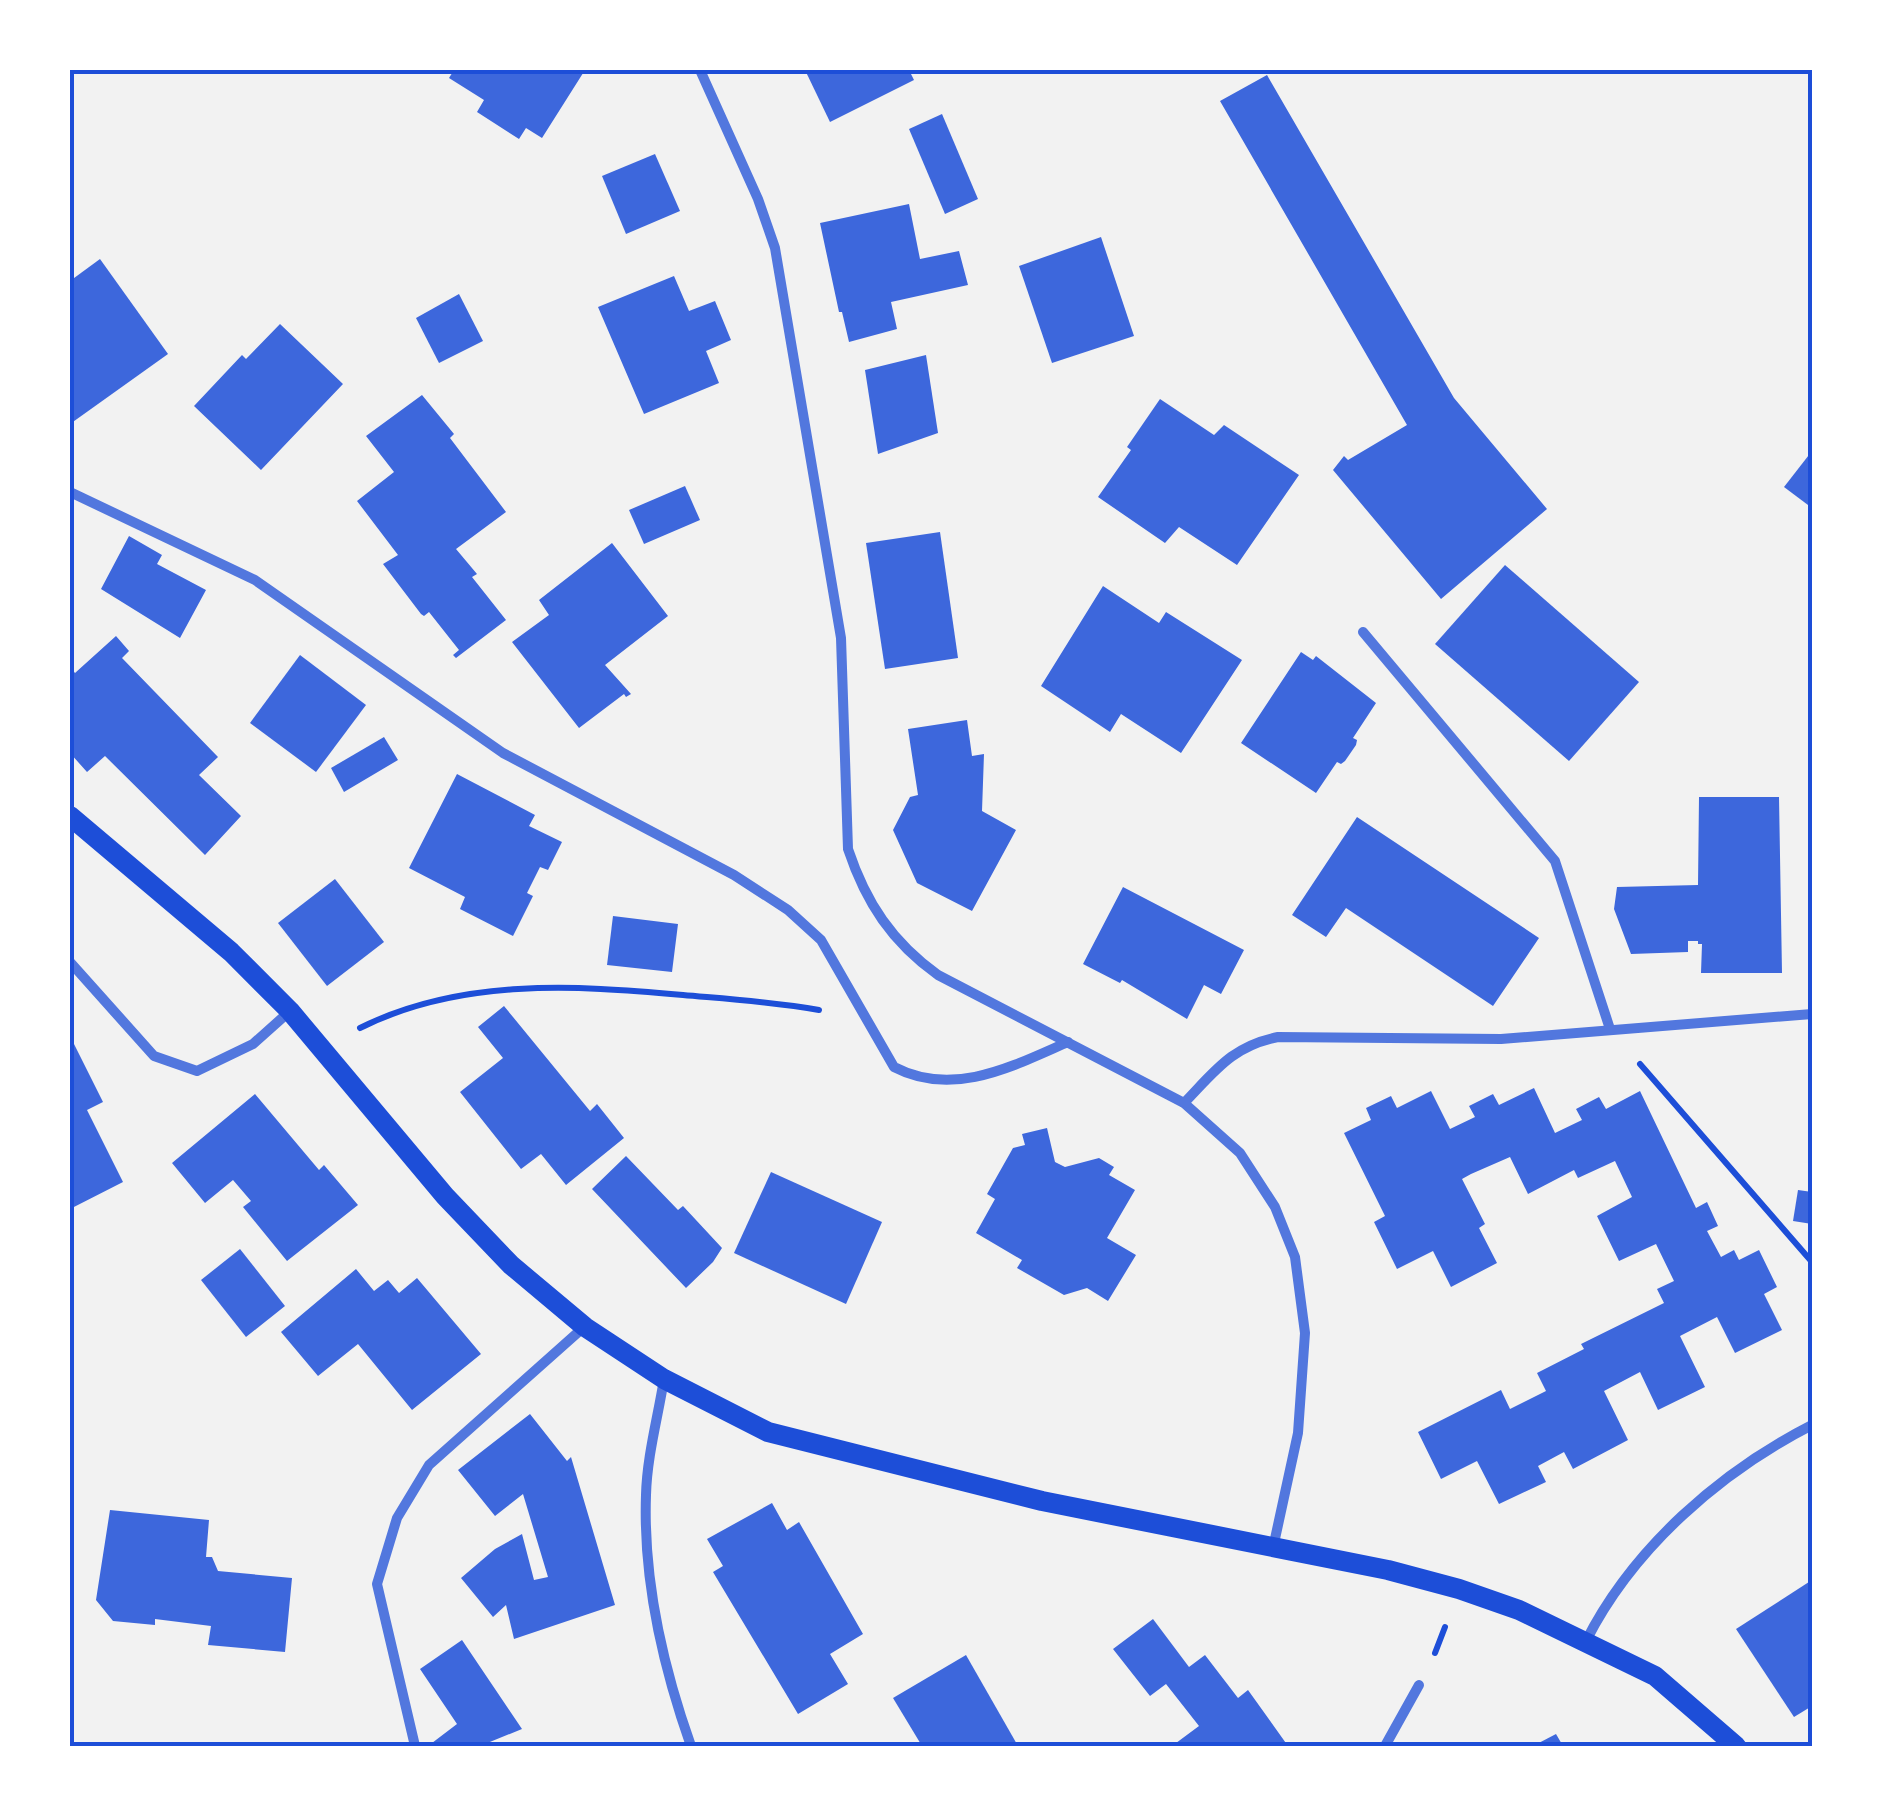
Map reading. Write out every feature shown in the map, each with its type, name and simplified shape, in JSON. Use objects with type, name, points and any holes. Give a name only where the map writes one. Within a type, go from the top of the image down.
[{"type":"main road","points":[[70,816],[231,952],[290,1010],[444,1196],[511,1265],[585,1327],[664,1379],[768,1432],[1042,1501],[1388,1570],[1459,1588],[1586,1640],[1655,1676],[1736,1746]]},
{"type":"street","points":[[700,70],[775,248],[841,638],[848,849],[858,880],[878,917],[912,956],[938,976],[1184,1103],[1240,1154],[1275,1206],[1295,1258],[1305,1333],[1298,1433],[1272,1549]]},
{"type":"street","points":[[70,492],[255,580],[503,753],[734,874],[788,910],[820,940],[894,1067],[925,1078],[985,1076],[1068,1042]]},
{"type":"street","points":[[1363,632],[1555,861],[1610,1028]]},
{"type":"street","points":[[70,962],[154,1056],[198,1071],[253,1044],[290,1010]]},
{"type":"street","points":[[1184,1103],[1230,1056],[1251,1042],[1278,1037],[1501,1039],[1812,1014]]},
{"type":"street","points":[[415,1746],[377,1584],[396,1518],[429,1465],[585,1327]]},
{"type":"street","points":[[664,1379],[646,1490],[646,1542],[656,1614],[675,1700],[691,1746]]},
{"type":"street","points":[[1586,1640],[1600,1612],[1633,1568],[1672,1526],[1722,1482],[1776,1444],[1812,1426]]},
{"type":"street","points":[[1385,1746],[1419,1685]]},
{"type":"path","points":[[323,1047],[390,1013],[514,988],[579,986],[784,1004],[827,1012]]},
{"type":"path","points":[[1610,1028],[1812,1262]]},
{"type":"building","points":[[454,70],[585,70],[542,138],[526,128],[519,139],[477,112],[484,100],[449,78]]},
{"type":"building","points":[[805,70],[909,70],[914,80],[830,122]]},
{"type":"building","points":[[1267,75],[1454,398],[1547,509],[1441,599],[1333,470],[1344,456],[1348,460],[1407,425],[1220,101]]},
{"type":"building","points":[[942,114],[978,199],[945,214],[909,129]]},
{"type":"building","points":[[655,154],[680,211],[626,234],[602,176]]},
{"type":"building","points":[[909,204],[920,259],[959,251],[968,285],[891,302],[897,329],[849,342],[820,223]]},
{"type":"building","points":[[1101,237],[1134,336],[1052,363],[1019,266]]},
{"type":"building","points":[[100,259],[168,354],[70,424],[70,281]]},
{"type":"building","points":[[674,276],[689,311],[715,301],[731,340],[706,351],[719,383],[644,414],[598,307]]},
{"type":"building","points":[[459,294],[483,341],[439,363],[416,318]]},
{"type":"building","points":[[280,324],[343,384],[261,470],[194,406],[242,355],[246,359]]},
{"type":"building","points":[[926,355],[938,433],[878,454],[865,370]]},
{"type":"building","points":[[422,395],[454,434],[450,438],[506,512],[456,549],[477,574],[472,577],[506,620],[456,658],[453,655],[459,650],[429,612],[421,614],[383,564],[398,555],[357,501],[394,472],[366,436]]},
{"type":"building","points":[[1160,399],[1214,435],[1224,425],[1299,475],[1237,565],[1179,527],[1165,543],[1098,497]]},
{"type":"building","points":[[1812,451],[1812,508],[1784,487]]},
{"type":"building","points":[[685,486],[700,520],[644,544],[629,510]]},
{"type":"building","points":[[940,532],[958,658],[885,669],[866,543]]},
{"type":"building","points":[[129,536],[162,555],[157,564],[206,590],[180,638],[101,589]]},
{"type":"building","points":[[612,543],[668,616],[605,665],[631,694],[624,694],[579,728],[512,642],[549,615],[539,600]]},
{"type":"building","points":[[1505,565],[1639,682],[1569,761],[1435,644]]},
{"type":"building","points":[[1103,586],[1159,623],[1166,612],[1242,660],[1181,753],[1121,714],[1110,732],[1041,686]]},
{"type":"building","points":[[116,636],[129,651],[122,658],[218,757],[199,775],[241,816],[205,855],[105,756],[87,772],[70,753],[70,667],[75,673]]},
{"type":"building","points":[[1301,652],[1313,660],[1316,656],[1376,703],[1353,738],[1356,745],[1345,761],[1337,762],[1316,793],[1241,743]]},
{"type":"building","points":[[300,655],[366,705],[316,772],[250,723]]},
{"type":"building","points":[[967,720],[972,756],[984,754],[982,811],[1016,830],[972,911],[917,883],[893,830],[910,797],[918,795],[908,729]]},
{"type":"building","points":[[384,737],[398,760],[344,792],[331,768]]},
{"type":"building","points":[[457,774],[535,815],[529,826],[562,842],[548,870],[540,867],[527,893],[533,896],[513,936],[460,909],[465,897],[409,868]]},
{"type":"building","points":[[1699,797],[1779,797],[1782,973],[1701,973],[1702,944],[1698,941],[1688,941],[1688,952],[1631,954],[1614,909],[1617,887],[1698,885]]},
{"type":"building","points":[[1357,817],[1539,938],[1493,1006],[1346,908],[1326,937],[1292,915]]},
{"type":"building","points":[[335,879],[384,942],[327,986],[278,923]]},
{"type":"building","points":[[1123,887],[1244,950],[1221,994],[1204,985],[1187,1019],[1122,980],[1120,983],[1083,964]]},
{"type":"building","points":[[613,916],[678,924],[672,972],[607,965]]},
{"type":"building","points":[[504,1006],[590,1111],[597,1104],[624,1138],[566,1185],[541,1154],[521,1169],[460,1092],[503,1058],[478,1027]]},
{"type":"building","points":[[70,1036],[103,1102],[87,1110],[123,1182],[70,1209]]},
{"type":"building","points":[[1534,1088],[1555,1133],[1582,1120],[1576,1109],[1599,1097],[1606,1109],[1640,1091],[1696,1208],[1707,1202],[1718,1226],[1707,1231],[1721,1257],[1734,1250],[1739,1260],[1759,1250],[1777,1287],[1764,1294],[1782,1330],[1735,1353],[1717,1317],[1680,1336],[1705,1387],[1658,1410],[1640,1372],[1604,1391],[1628,1440],[1573,1469],[1564,1452],[1538,1466],[1546,1482],[1499,1504],[1477,1461],[1441,1479],[1418,1432],[1501,1390],[1510,1409],[1546,1391],[1537,1373],[1584,1349],[1581,1344],[1664,1303],[1657,1289],[1674,1281],[1656,1244],[1619,1261],[1597,1216],[1632,1197],[1615,1161],[1578,1178],[1574,1170],[1528,1194],[1510,1157],[1471,1174],[1462,1179],[1485,1224],[1479,1228],[1497,1263],[1451,1287],[1433,1251],[1397,1269],[1374,1222],[1385,1216],[1344,1133],[1371,1120],[1366,1108],[1391,1096],[1397,1108],[1431,1091],[1450,1129],[1475,1117],[1469,1106],[1493,1094],[1499,1105]]},
{"type":"building","points":[[255,1094],[319,1170],[324,1165],[358,1205],[287,1261],[243,1207],[251,1201],[233,1180],[205,1203],[172,1163]]},
{"type":"building","points":[[1047,1128],[1055,1162],[1065,1167],[1099,1158],[1114,1167],[1109,1175],[1135,1190],[1107,1238],[1136,1255],[1108,1301],[1087,1288],[1064,1295],[1017,1268],[1022,1260],[976,1233],[995,1199],[987,1194],[1013,1148],[1025,1145],[1022,1134]]},
{"type":"building","points":[[626,1156],[678,1210],[683,1206],[722,1248],[686,1288],[592,1189]]},
{"type":"building","points":[[771,1172],[882,1222],[846,1304],[734,1253]]},
{"type":"building","points":[[1798,1190],[1812,1192],[1812,1224],[1793,1221]]},
{"type":"building","points":[[240,1249],[285,1306],[246,1337],[201,1280]]},
{"type":"building","points":[[356,1269],[374,1291],[388,1280],[399,1293],[417,1278],[481,1354],[412,1410],[358,1344],[318,1376],[281,1332]]},
{"type":"building","points":[[530,1414],[567,1461],[571,1457],[615,1605],[514,1639],[506,1605],[493,1617],[461,1578],[495,1549],[522,1534],[534,1580],[548,1577],[523,1494],[495,1516],[458,1470]]},
{"type":"building","points":[[772,1503],[787,1530],[799,1522],[863,1634],[830,1654],[848,1684],[798,1714],[713,1572],[723,1566],[707,1539]]},
{"type":"building","points":[[110,1510],[209,1520],[206,1557],[212,1557],[218,1571],[292,1578],[285,1652],[208,1645],[211,1626],[155,1619],[155,1625],[113,1621],[96,1600]]},
{"type":"building","points":[[1812,1580],[1812,1706],[1794,1717],[1736,1629]]},
{"type":"building","points":[[1153,1619],[1189,1667],[1205,1655],[1238,1698],[1248,1690],[1288,1746],[1172,1746],[1199,1726],[1166,1684],[1150,1696],[1113,1649]]},
{"type":"building","points":[[462,1640],[522,1729],[480,1746],[434,1746],[432,1743],[457,1724],[420,1669]]},
{"type":"building","points":[[966,1655],[1018,1746],[922,1746],[893,1698]]},
{"type":"building","points":[[1556,1734],[1563,1746],[1533,1746]]}]
